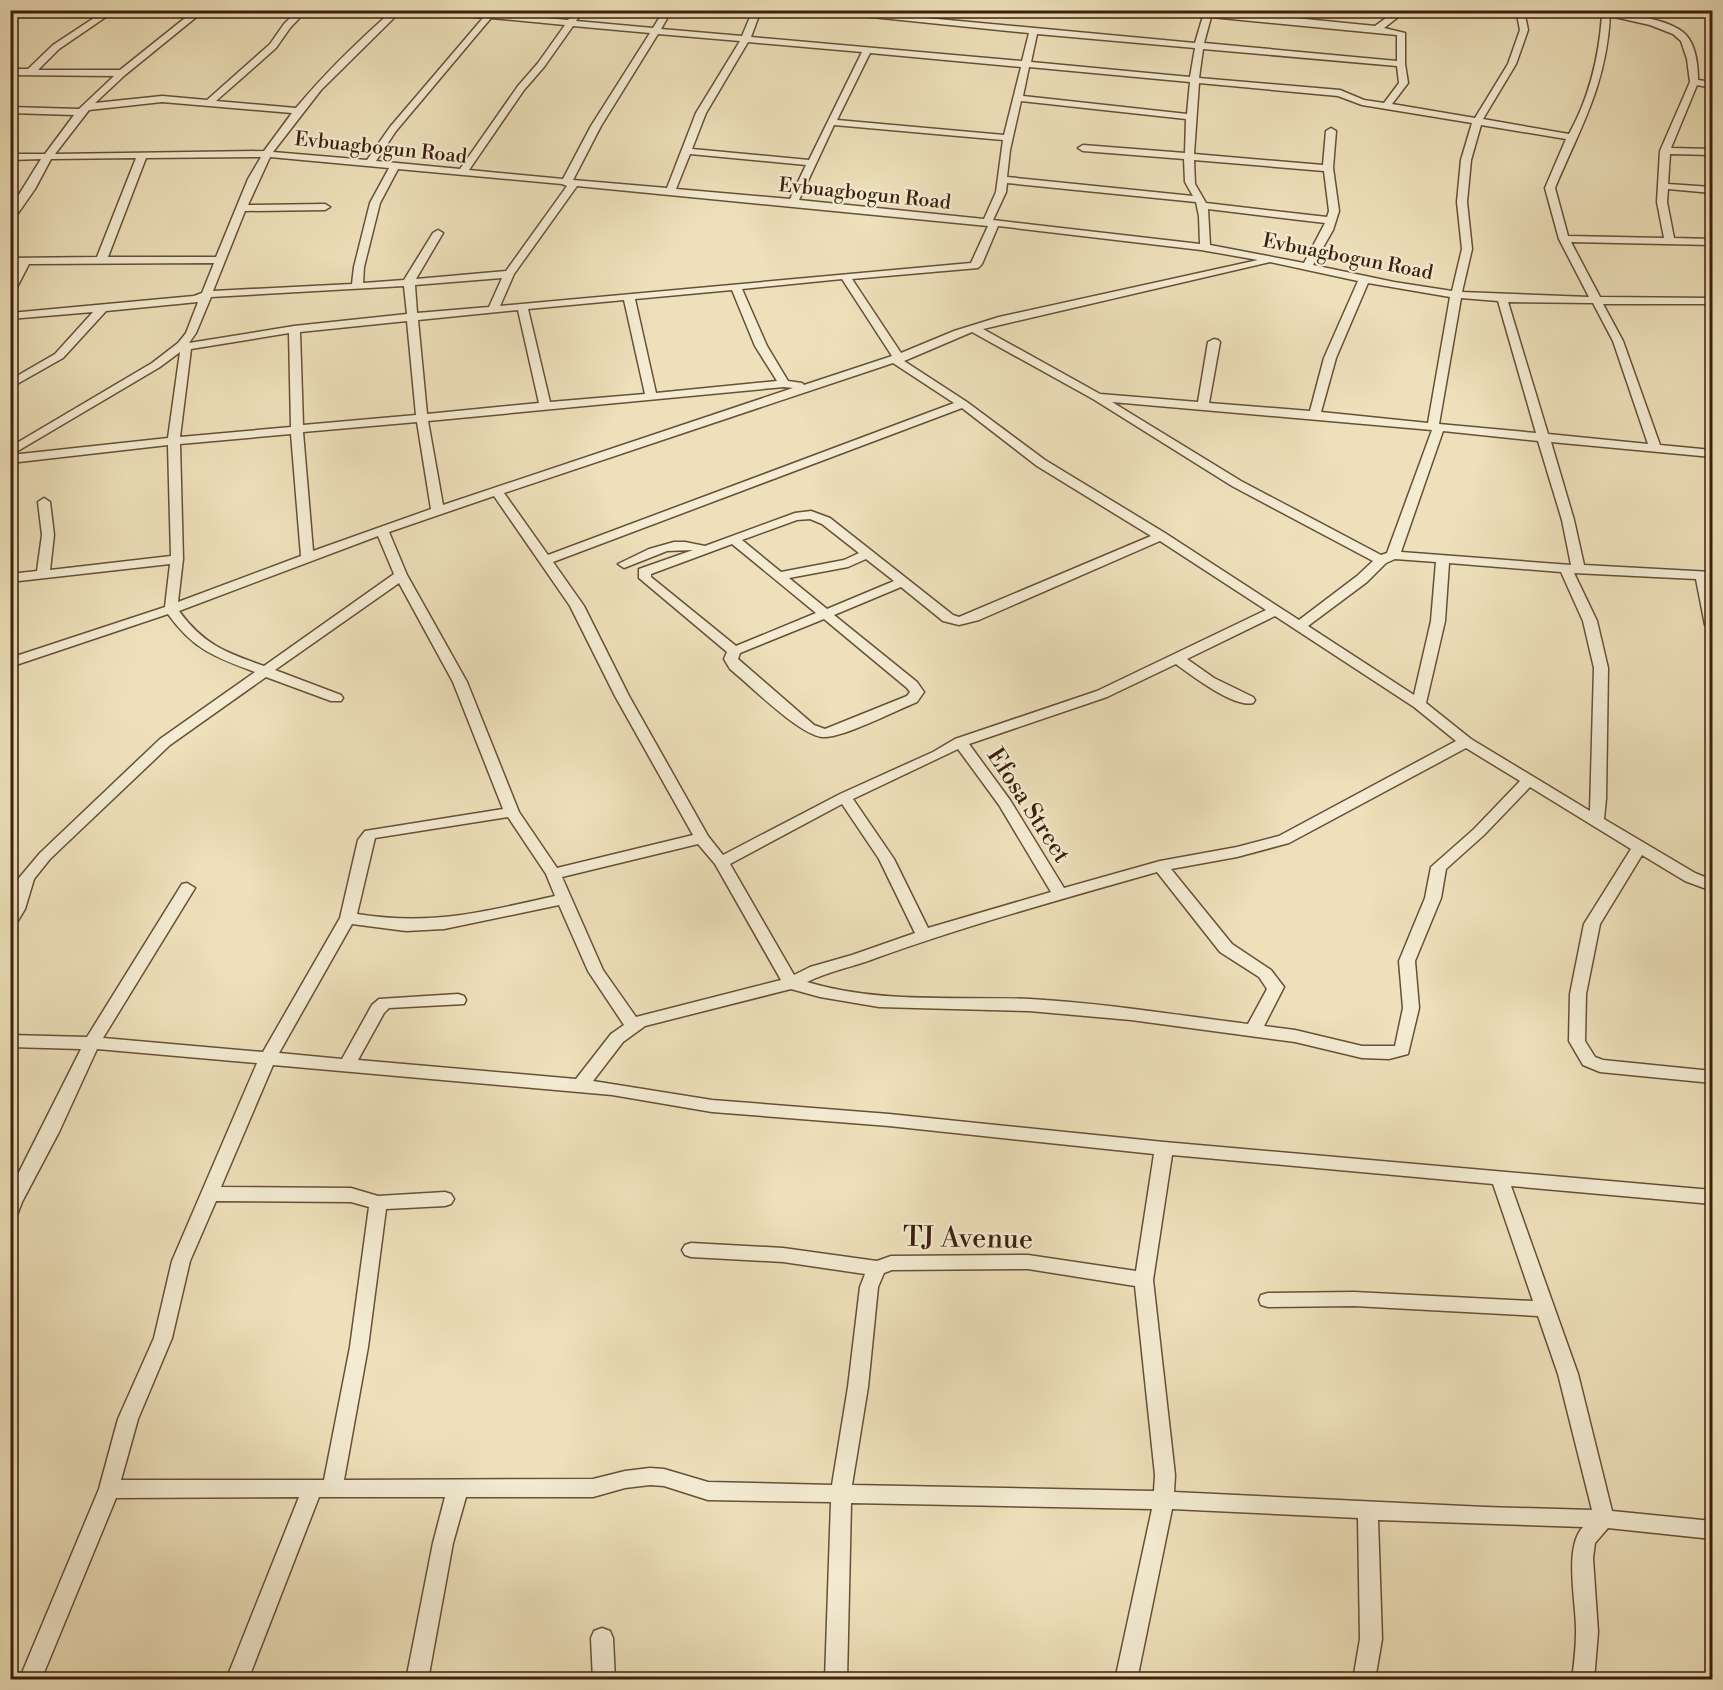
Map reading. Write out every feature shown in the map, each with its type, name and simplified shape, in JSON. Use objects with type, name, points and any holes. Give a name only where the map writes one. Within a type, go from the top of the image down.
[{"type":"street","points":[[29,73],[56,47],[112,10]]},
{"type":"street","points":[[10,217],[30,189],[47,158],[84,109],[122,74],[201,10]]},
{"type":"street","points":[[209,103],[273,46],[287,26],[303,10]]},
{"type":"street","points":[[336,698],[268,670],[214,652],[187,631],[171,609],[177,559],[174,441],[184,346],[266,154],[297,111],[398,10]]},
{"type":"street","points":[[426,10],[487,18],[1340,93],[1362,102],[1572,137]]},
{"type":"street","points":[[462,173],[521,88],[580,10]]},
{"type":"street","points":[[493,309],[509,274],[570,183],[596,126],[668,10]]},
{"type":"street","points":[[670,193],[701,112],[745,40],[757,10]]},
{"type":"street","points":[[807,10],[1401,64]]},
{"type":"street","points":[[1167,10],[1208,12],[1401,33],[1401,64],[1404,83],[1386,106]]},
{"type":"street","points":[[1295,21],[1309,10]]},
{"type":"street","points":[[1377,29],[1403,10]]},
{"type":"street","points":[[1300,625],[1387,558],[1436,427],[1456,295],[1467,249],[1462,202],[1466,160],[1478,122],[1512,64],[1524,30],[1520,10]]},
{"type":"street","points":[[1588,10],[1651,22],[1682,35],[1694,82],[1665,151],[1662,186],[1663,210],[1670,242]]},
{"type":"street","points":[[1205,248],[1205,224],[1200,202],[1190,185],[1188,157],[1198,45],[1208,12]]},
{"type":"street","points":[[1606,12],[1601,70],[1586,113],[1572,137],[1550,188],[1564,239],[1618,341],[1656,450]]},
{"type":"street","points":[[370,164],[393,129],[487,18]]},
{"type":"street","points":[[10,453],[184,346],[294,329],[845,276],[974,266],[977,264],[1001,192],[1008,138],[1034,30]]},
{"type":"street","points":[[793,203],[833,122],[847,86],[867,50]]},
{"type":"street","points":[[10,72],[122,74]]},
{"type":"street","points":[[1694,82],[1713,85]]},
{"type":"street","points":[[1017,98],[1192,117]]},
{"type":"street","points":[[10,110],[84,109],[152,99],[297,111]]},
{"type":"street","points":[[833,122],[1008,138]]},
{"type":"street","points":[[1307,267],[1334,211],[1328,168],[1331,132]]},
{"type":"street","points":[[1083,148],[1328,168]]},
{"type":"street","points":[[686,151],[813,163]]},
{"type":"street","points":[[1665,151],[1713,152]]},
{"type":"street","name":"Evbuagbogun Road","points":[[10,157],[266,154],[793,203],[1205,248],[1456,295],[1711,305]]},
{"type":"street","points":[[101,261],[142,155]]},
{"type":"street","points":[[357,287],[359,267],[375,203],[395,166]]},
{"type":"street","points":[[1001,179],[1200,202],[1331,221]]},
{"type":"street","points":[[1662,186],[1713,190]]},
{"type":"street","points":[[242,207],[325,207]]},
{"type":"street","points":[[438,233],[409,281],[422,418],[438,512]]},
{"type":"street","points":[[1564,239],[1713,242]]},
{"type":"street","points":[[10,261],[220,260]]},
{"type":"street","points":[[10,663],[171,609],[382,530],[810,385],[899,358],[974,328],[1016,316],[1270,260]]},
{"type":"street","points":[[10,291],[25,261]]},
{"type":"street","points":[[10,316],[196,299],[208,294],[357,287],[509,274]]},
{"type":"street","points":[[845,276],[899,358],[898,362],[963,404],[1041,463],[1161,536],[1275,612],[1300,625],[1419,704],[1466,742],[1690,877],[1713,886]]},
{"type":"street","points":[[1315,415],[1330,358],[1364,279]]},
{"type":"street","points":[[736,287],[761,345],[784,384]]},
{"type":"street","points":[[629,297],[651,396]]},
{"type":"street","points":[[1502,298],[1568,520],[1572,569],[1590,621],[1601,668],[1599,799],[1596,822]]},
{"type":"street","points":[[522,306],[545,405]]},
{"type":"street","points":[[10,384],[59,356],[103,308]]},
{"type":"street","points":[[974,328],[1098,397],[1177,449],[1336,539],[1387,558],[1443,558],[1572,569],[1707,576],[1713,625]]},
{"type":"street","points":[[294,329],[297,429],[307,557]]},
{"type":"street","points":[[1203,405],[1214,342]]},
{"type":"street","points":[[10,459],[545,405],[784,384],[810,385]]},
{"type":"street","points":[[1098,397],[1315,415],[1713,454]]},
{"type":"street","points":[[546,560],[963,404]]},
{"type":"street","points":[[497,492],[577,606],[622,696],[702,838],[721,861],[791,983],[818,993],[927,1004],[969,1003],[1076,1009],[1295,1036],[1372,1054],[1389,1054],[1402,1050],[1411,1008],[1407,961],[1433,898],[1439,867],[1479,832],[1528,781]]},
{"type":"street","points":[[43,573],[48,535],[44,502]]},
{"type":"street","points":[[734,651],[645,578],[644,572],[795,517],[811,515],[826,521],[865,555],[948,618],[959,621],[1046,587],[1161,536]]},
{"type":"street","points":[[382,530],[401,575],[459,682],[512,812],[553,874],[596,971],[633,1026]]},
{"type":"street","points":[[733,539],[778,576],[825,614],[912,685],[917,692],[912,699],[836,731],[824,733],[809,728],[735,666],[731,659],[734,651],[825,614],[903,582]]},
{"type":"street","points":[[624,564],[687,544],[705,550]]},
{"type":"street","points":[[778,576],[848,563],[865,555]]},
{"type":"street","points":[[1419,704],[1438,621],[1443,558]]},
{"type":"street","points":[[10,578],[177,559]]},
{"type":"street","points":[[13,911],[27,878],[45,856],[165,742],[401,575]]},
{"type":"street","points":[[721,861],[845,797],[938,755],[960,742],[1102,694],[1275,612]]},
{"type":"street","points":[[1177,658],[1209,681],[1248,700]]},
{"type":"street","name":"Efosa Street","points":[[960,742],[995,788],[1060,894]]},
{"type":"street","points":[[580,1086],[617,1038],[633,1026],[791,983],[816,971],[858,959],[924,935],[1060,894],[1160,866],[1237,852],[1284,840],[1466,742]]},
{"type":"street","points":[[845,797],[886,859],[924,935]]},
{"type":"street","points":[[30,1680],[108,1489],[128,1419],[163,1338],[182,1261],[267,1059],[348,918],[365,840],[370,834],[512,812]]},
{"type":"street","points":[[553,874],[702,838]]},
{"type":"street","points":[[1639,847],[1592,924],[1578,994],[1577,1041],[1589,1060],[1600,1066],[1713,1077]]},
{"type":"street","points":[[1160,866],[1226,948],[1265,974],[1269,982],[1276,987],[1253,1031]]},
{"type":"street","points":[[10,1213],[13,1202],[50,1132],[92,1043],[187,888]]},
{"type":"street","points":[[348,918],[425,925],[466,920],[564,899]]},
{"type":"street","points":[[347,1065],[378,1009],[385,1003],[458,1000]]},
{"type":"street","points":[[10,1041],[92,1043],[580,1086],[712,1106],[889,1120],[1164,1148],[1499,1176],[1713,1197]]},
{"type":"street","points":[[1126,1680],[1164,1500],[1165,1475],[1144,1280],[1164,1148]]},
{"type":"street","points":[[1499,1176],[1574,1396],[1604,1519]]},
{"type":"street","points":[[209,1194],[351,1195],[378,1203],[444,1199]]},
{"type":"street","points":[[237,1680],[322,1489],[359,1347],[378,1203]]},
{"type":"street","points":[[691,1250],[783,1255],[877,1268]]},
{"type":"street","name":"TJ Avenue","points":[[836,1680],[842,1494],[869,1287],[877,1268],[891,1263],[1028,1262],[1144,1280]]},
{"type":"street","points":[[1268,1300],[1354,1299],[1545,1309]]},
{"type":"street","points":[[108,1489],[594,1488],[628,1479],[659,1477],[692,1489],[708,1491],[1164,1500],[1485,1516],[1604,1519],[1713,1530]]},
{"type":"street","points":[[417,1680],[441,1554],[458,1488]]},
{"type":"street","points":[[1364,1680],[1371,1639],[1368,1509]]},
{"type":"street","points":[[1583,1680],[1587,1632],[1583,1558],[1585,1539],[1604,1519]]},
{"type":"street","points":[[602,1638],[604,1680]]}]
